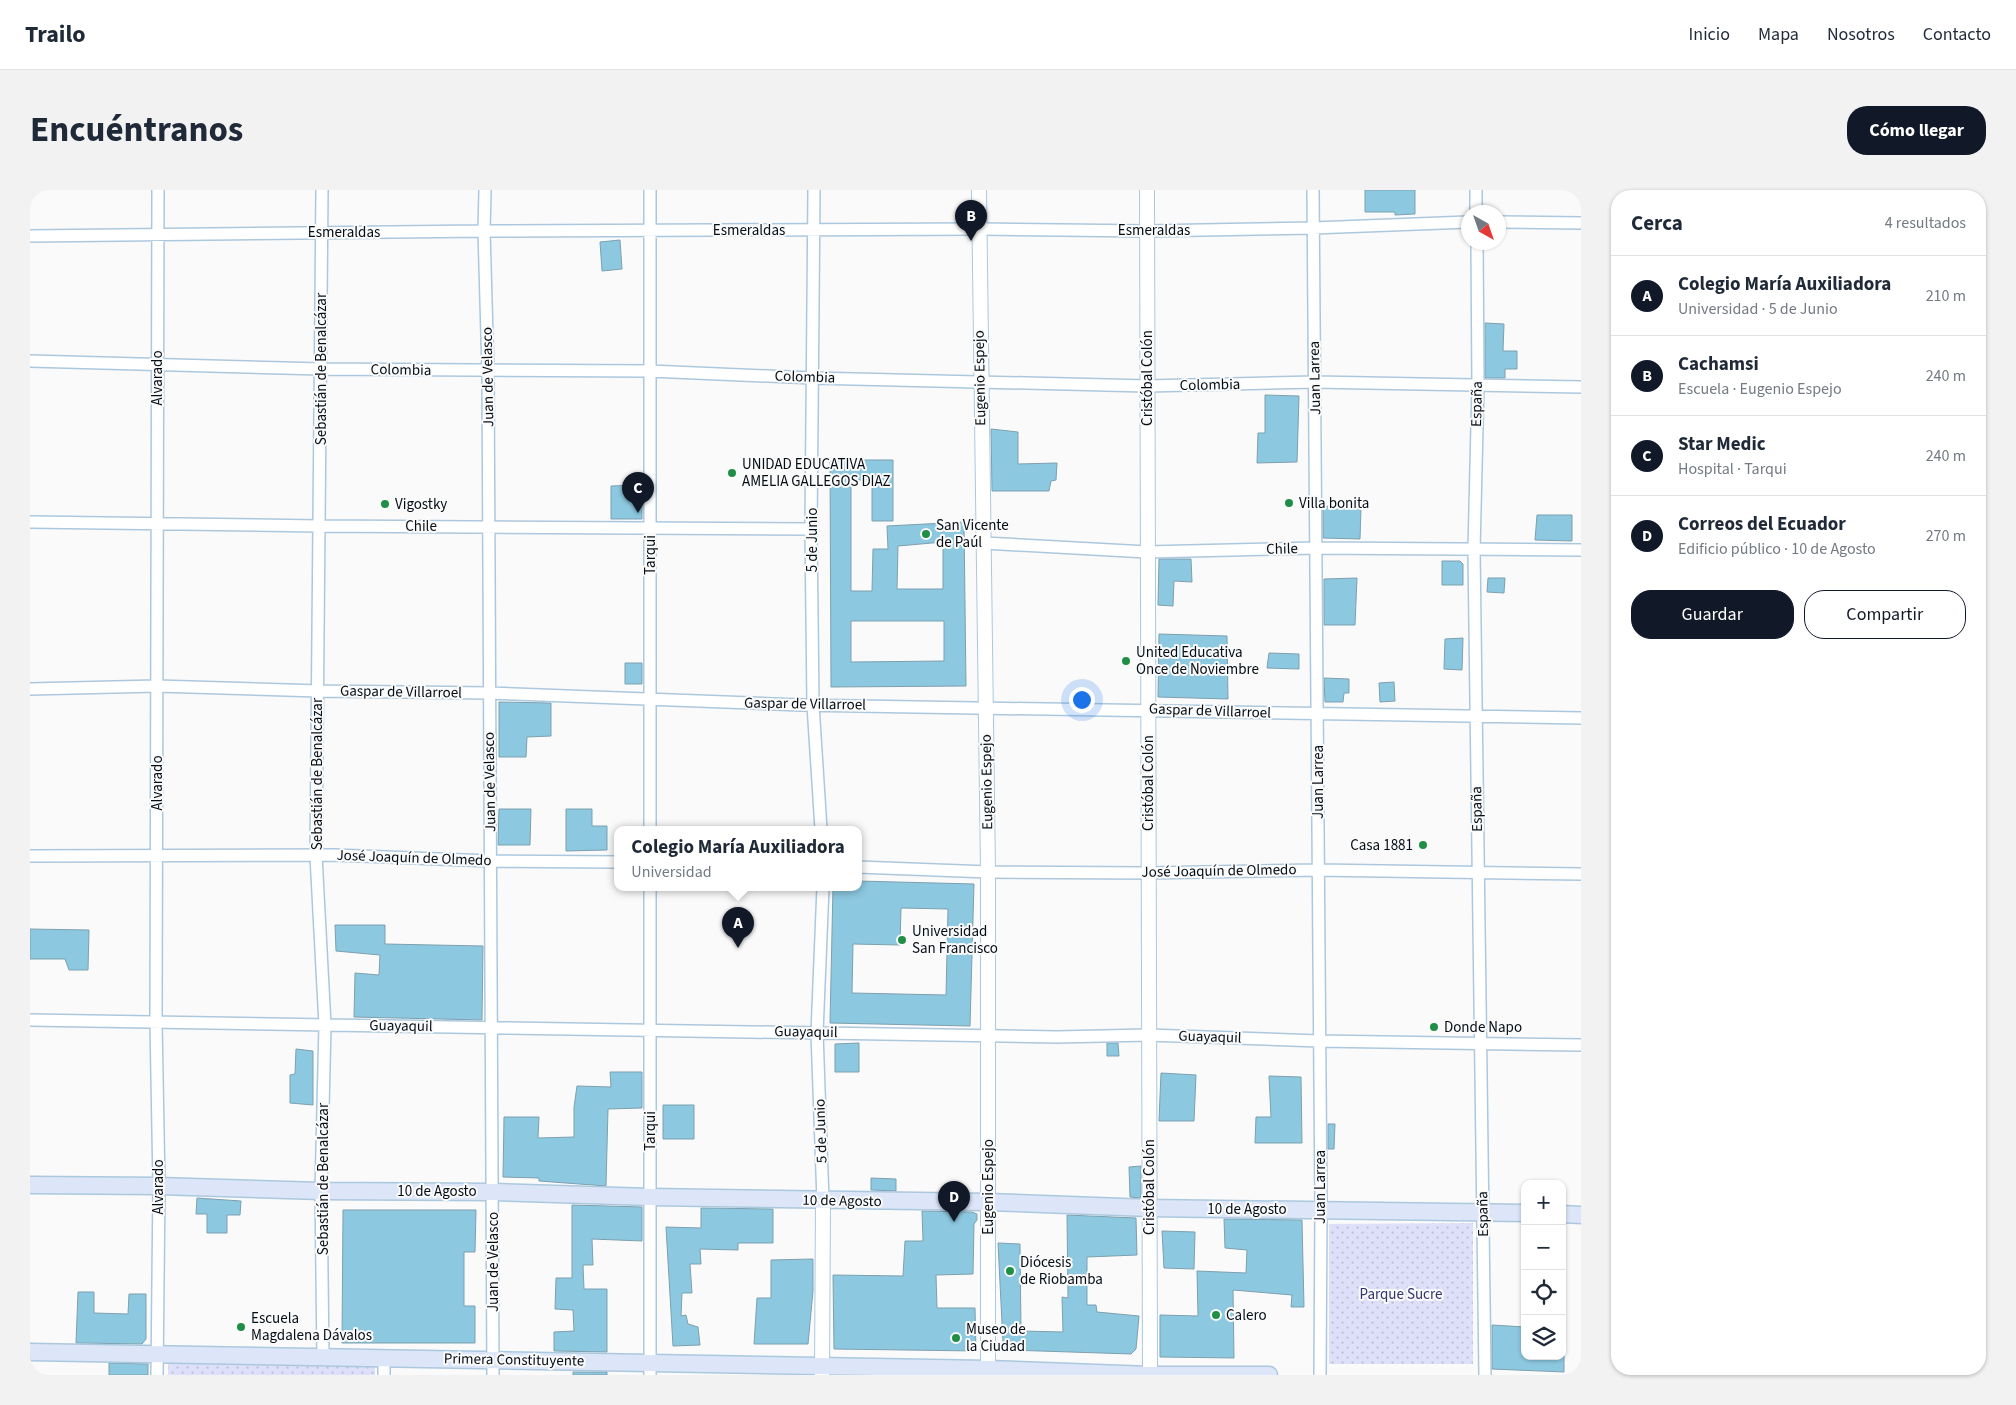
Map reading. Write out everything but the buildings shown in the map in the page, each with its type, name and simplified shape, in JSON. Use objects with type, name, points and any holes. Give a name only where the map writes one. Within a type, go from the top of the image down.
[{"type":"main road","name":"10 de Agosto","points":[[30,1185],[159,1186],[321,1191],[493,1192],[650,1198],[988,1202],[1149,1208],[1521,1213]]},
{"type":"main road","points":[[1566,1214],[1581,1215]]},
{"type":"main road","name":"Primera Constituyente","points":[[30,1352],[384,1358],[493,1368],[1269,1375]]},
{"type":"street","name":"Alvarado","points":[[157,1375],[159,1186],[156,1022],[158,190]]},
{"type":"street","name":"Sebastián de Benalcázar","points":[[322,190],[316,856],[325,1025],[321,1191],[323,1358]]},
{"type":"street","name":"Juan de Velasco","points":[[484,190],[488,371],[493,1368]]},
{"type":"street","name":"Tarqui","points":[[650,190],[650,826]]},
{"type":"street","name":"5 de Junio","points":[[814,190],[813,705],[821,826]]},
{"type":"street","name":"Eugenio Espejo","points":[[979,190],[980,381],[988,872],[988,1372]]},
{"type":"street","name":"Cristóbal Colón","points":[[1147,190],[1150,1375]]},
{"type":"street","name":"Juan Larrea","points":[[1313,190],[1321,1209],[1320,1375]]},
{"type":"street","points":[[1476,190],[1476,205]]},
{"type":"street","name":"Esmeraldas","points":[[30,236],[650,230],[979,229],[1147,231],[1313,228],[1461,222]]},
{"type":"street","points":[[1506,222],[1581,222]]},
{"type":"street","name":"España","points":[[1477,250],[1478,385],[1474,550],[1486,1375]]},
{"type":"street","name":"Colombia","points":[[30,361],[321,369],[650,371],[813,378],[1147,386],[1315,382],[1581,387]]},
{"type":"street","name":"Chile","points":[[30,522],[812,529]]},
{"type":"street","name":"Chile","points":[[984,543],[1147,552],[1316,548],[1581,550]]},
{"type":"street","name":"Gaspar de Villarroel","points":[[30,689],[157,686],[650,698],[813,705],[1147,709],[1581,718]]},
{"type":"street","name":"José Joaquín de Olmedo","points":[[30,856],[156,854],[614,862]]},
{"type":"street","name":"José Joaquín de Olmedo","points":[[862,868],[988,872],[1148,873],[1318,870],[1581,874]]},
{"type":"street","name":"Tarqui","points":[[650,891],[650,1369]]},
{"type":"street","name":"5 de Junio","points":[[822,1370],[823,1200],[818,1033],[823,891]]},
{"type":"street","name":"Guayaquil","points":[[30,1020],[1057,1037],[1148,1035],[1319,1041],[1581,1046]]},
{"type":"street","points":[[384,1358],[384,1375]]},
{"type":"green space","name":"Parque Sucre","points":[[1473,1223],[1473,1364],[1329,1364],[1329,1224]]},
{"type":"green space","points":[[168,1363],[375,1367],[375,1375],[168,1375]]},
{"type":"place","name":"Cachamsi","points":[[971,241]]},
{"type":"place","name":"UNIDAD EDUCATIVA AMELIA GALLEGOS DIAZ","points":[[732,473]]},
{"type":"place","name":"Villa bonita","points":[[1289,503]]},
{"type":"place","name":"Vigostky","points":[[385,504]]},
{"type":"place","name":"Star Medic","points":[[638,513]]},
{"type":"place","name":"San Vicente de Paúl","points":[[926,534]]},
{"type":"place","name":"United Educativa Once de Noviembre","points":[[1126,661]]},
{"type":"place","name":"Casa 1881","points":[[1423,845]]},
{"type":"place","name":"Universidad San Francisco","points":[[902,940]]},
{"type":"place","name":"Colegio María Auxiliadora","points":[[738,948]]},
{"type":"place","name":"Donde Napo","points":[[1434,1027]]},
{"type":"place","name":"Correos del Ecuador","points":[[954,1222]]},
{"type":"place","name":"Diócesis de Riobamba","points":[[1010,1271]]},
{"type":"place","name":"Calero","points":[[1216,1315]]},
{"type":"place","name":"Escuela Magdalena Dávalos","points":[[241,1327]]},
{"type":"place","name":"Museo de la Ciudad","points":[[956,1338]]}]
